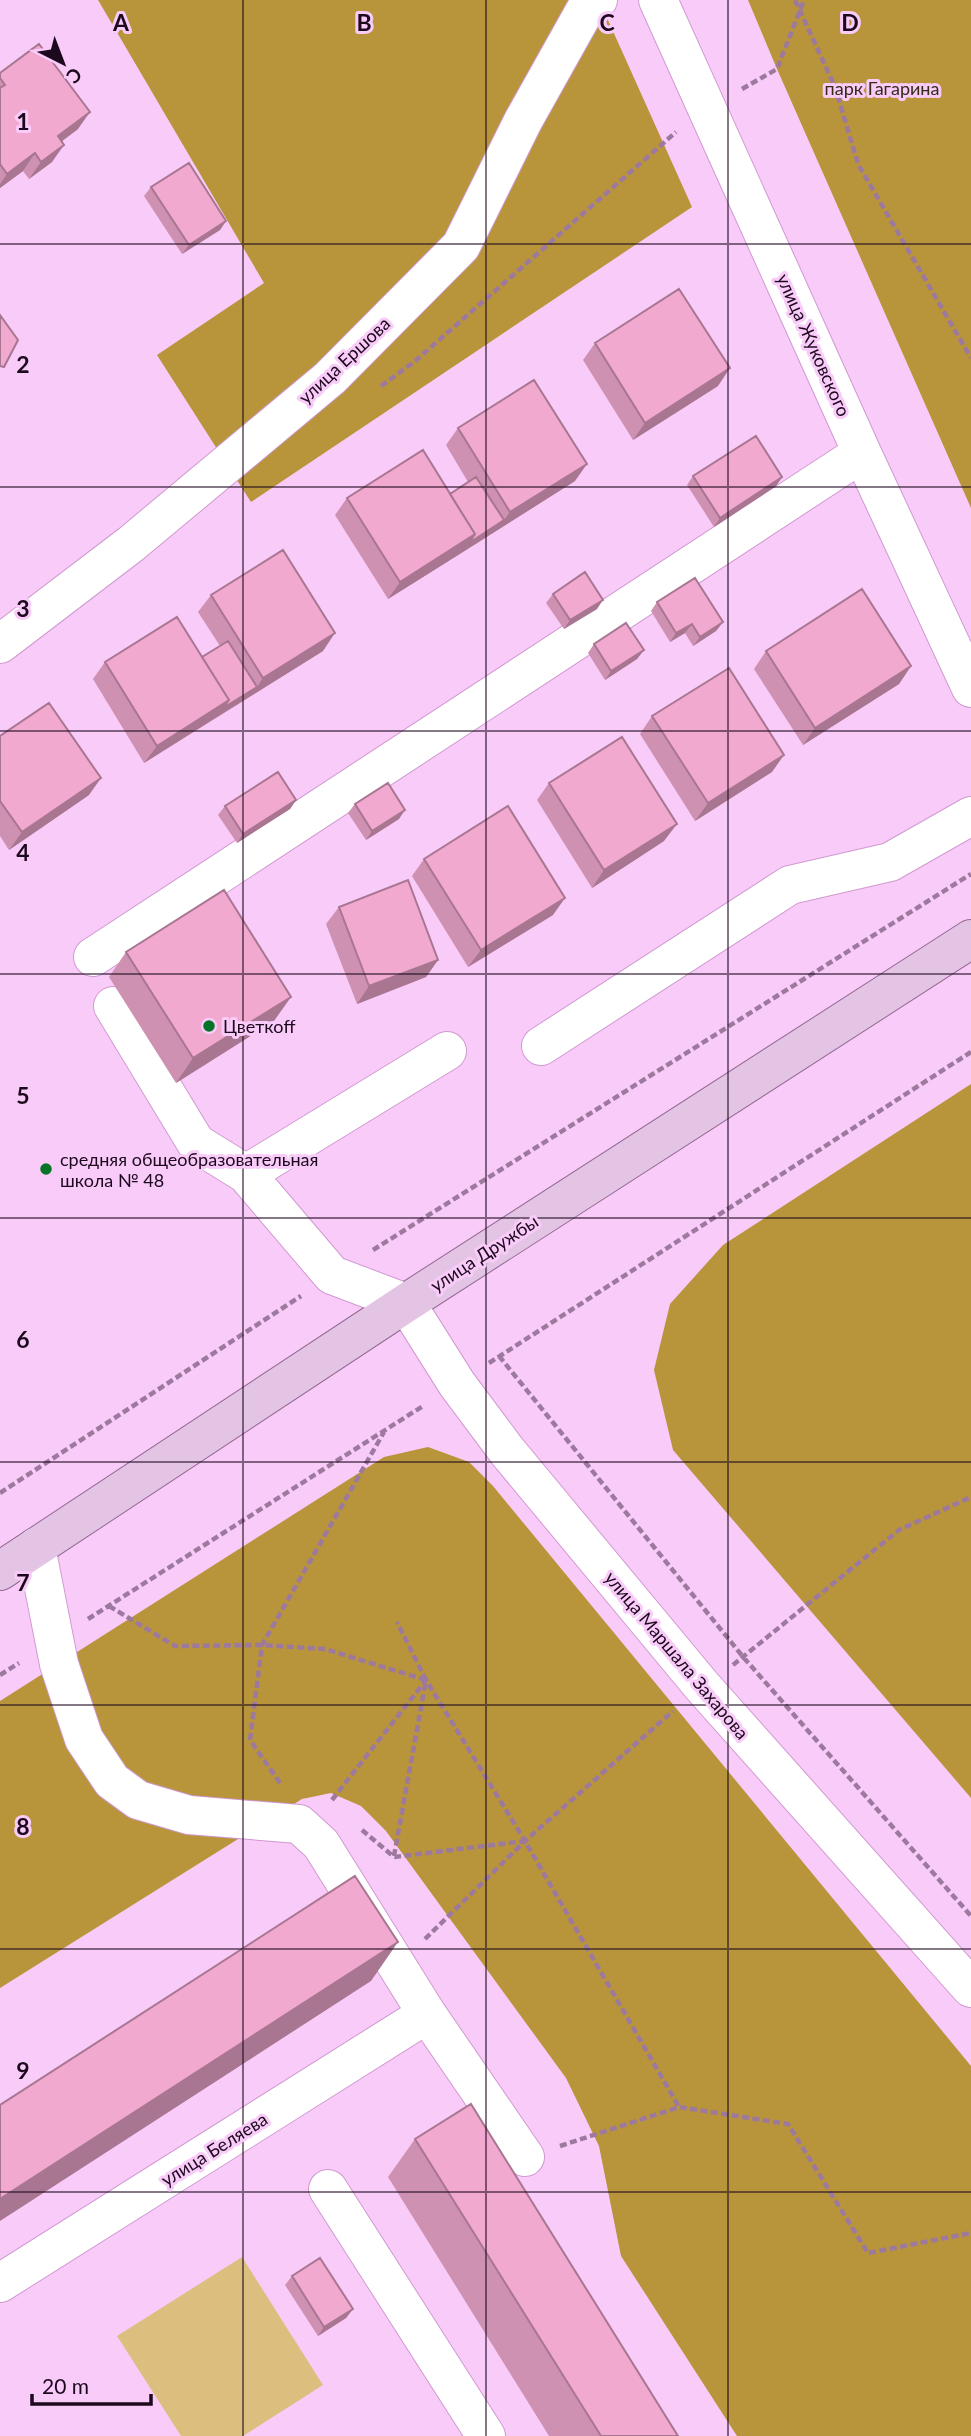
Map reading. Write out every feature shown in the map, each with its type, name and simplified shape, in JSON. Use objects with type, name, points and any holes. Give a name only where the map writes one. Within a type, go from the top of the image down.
[{"type":"main road","name":"улица Дружбы","points":[[0,1570],[406,1303],[971,939]]},
{"type":"street","name":"улица Ершова","points":[[0,644],[131,544],[330,378],[461,246],[523,121],[584,12],[598,0]]},
{"type":"street","name":"улица Жуковского","points":[[659,0],[862,453],[971,688]]},
{"type":"street","points":[[93,957],[862,453]]},
{"type":"street","points":[[541,1046],[790,885],[890,862],[971,816]]},
{"type":"street","points":[[113,1006],[196,1143],[246,1174],[332,1275],[406,1303]]},
{"type":"street","points":[[246,1174],[447,1051]]},
{"type":"street","name":"улица Маршала Захарова","points":[[406,1303],[457,1384],[507,1451],[702,1686],[971,1989]]},
{"type":"street","points":[[36,1547],[59,1664],[84,1739],[112,1781],[138,1800],[189,1815],[299,1825],[321,1844],[427,2014],[524,2157]]},
{"type":"street","name":"улица Беляева","points":[[0,2283],[427,2014]]},
{"type":"street","points":[[328,2189],[486,2436]]},
{"type":"path","points":[[795,0],[835,87],[858,164],[971,358]]},
{"type":"path","points":[[742,89],[777,69],[804,0]]},
{"type":"path","points":[[0,1493],[332,1275],[971,874]]},
{"type":"path","points":[[499,1356],[744,1658],[971,1916]]},
{"type":"path","points":[[291,1787],[278,1782],[250,1740],[262,1645],[386,1430]]},
{"type":"path","points":[[398,1966],[525,1841],[702,1686],[744,1658],[899,1530],[971,1497]]},
{"type":"path","points":[[109,1606],[176,1646],[262,1645],[325,1649],[426,1680]]},
{"type":"path","points":[[397,1622],[426,1680],[525,1841],[679,2107]]},
{"type":"path","points":[[299,1825],[330,1803],[426,1680]]},
{"type":"path","points":[[394,1857],[426,1680]]},
{"type":"path","points":[[362,1830],[394,1857],[525,1841]]},
{"type":"path","points":[[524,2157],[679,2107],[788,2124],[868,2253],[971,2233]]},
{"type":"shaded area","points":[[242,2257],[323,2385],[243,2436],[181,2436],[117,2336]]},
{"type":"green space","points":[[98,0],[599,0],[692,207],[251,502],[157,355],[264,283]]},
{"type":"green space","name":"парк Гагарина","points":[[748,0],[971,0],[971,508],[777,69]]},
{"type":"green space","points":[[971,1084],[971,1798],[673,1450],[654,1370],[670,1304],[723,1245]]},
{"type":"green space","points":[[428,1447],[469,1462],[493,1486],[971,2066],[971,2436],[737,2436],[621,2256],[599,2146],[566,2078],[386,1831],[361,1806],[331,1793],[302,1799],[0,1988],[0,1701],[384,1457]]},
{"type":"building","points":[[39,44],[90,112],[58,136],[64,145],[41,162],[35,153],[7,174],[0,164],[0,88],[5,85],[0,73]]},
{"type":"building","points":[[189,163],[226,221],[189,245],[151,187]]},
{"type":"building","points":[[679,289],[730,368],[645,423],[595,343]]},
{"type":"building","points":[[0,315],[18,340],[4,367],[0,366]]},
{"type":"building","points":[[534,380],[587,464],[510,512],[458,428]]},
{"type":"building","points":[[756,436],[782,477],[720,518],[693,476]]},
{"type":"building","points":[[423,450],[475,534],[400,582],[347,498]]},
{"type":"building","points":[[476,477],[504,520],[469,543],[475,534],[450,494]]},
{"type":"building","points":[[283,550],[335,633],[263,678],[211,595]]},
{"type":"building","points":[[585,572],[603,600],[570,620],[553,594]]},
{"type":"building","points":[[695,578],[723,622],[700,637],[692,624],[676,633],[657,602]]},
{"type":"building","points":[[862,589],[911,666],[815,728],[766,651]]},
{"type":"building","points":[[177,617],[229,700],[157,746],[105,662]]},
{"type":"building","points":[[626,623],[644,650],[611,671],[594,644]]},
{"type":"building","points":[[228,641],[257,687],[223,708],[229,700],[202,657]]},
{"type":"building","points":[[729,668],[784,755],[708,803],[652,716]]},
{"type":"building","points":[[49,703],[101,778],[22,832],[0,801],[0,736]]},
{"type":"building","points":[[622,737],[677,824],[604,870],[549,783]]},
{"type":"building","points":[[278,772],[296,800],[243,834],[225,806]]},
{"type":"building","points":[[388,783],[405,810],[372,831],[355,804]]},
{"type":"building","points":[[508,806],[565,898],[481,950],[424,859]]},
{"type":"building","points":[[408,880],[438,960],[369,986],[339,907]]},
{"type":"building","points":[[224,890],[291,997],[193,1058],[126,952]]},
{"type":"building","points":[[355,1876],[398,1942],[0,2199],[0,2105]]},
{"type":"building","points":[[471,2104],[678,2436],[601,2436],[415,2139]]},
{"type":"building","points":[[320,2258],[353,2309],[324,2327],[292,2276]]},
{"type":"place","name":"Цветкоff","points":[[209,1026]]},
{"type":"place","name":"средняя общеобразовательная школа № 48","points":[[46,1169]]}]
